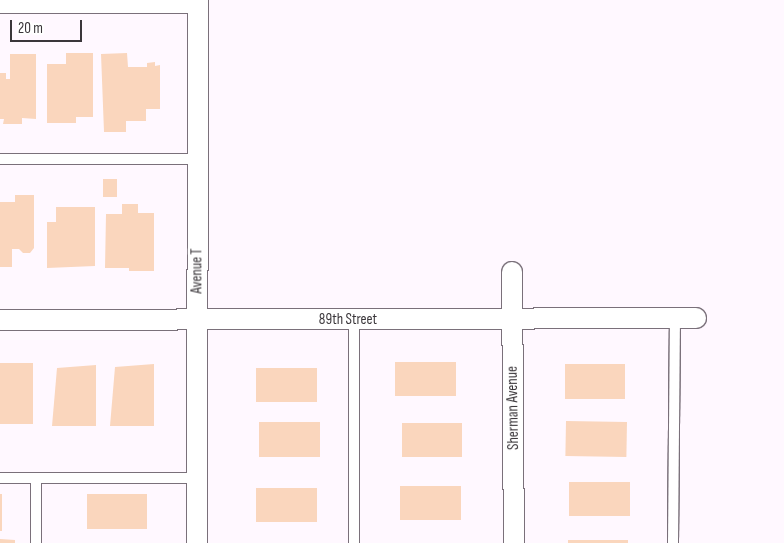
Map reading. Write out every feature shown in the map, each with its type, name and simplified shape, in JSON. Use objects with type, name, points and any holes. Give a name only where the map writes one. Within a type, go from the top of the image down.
[{"type":"street","points":[[0,3],[198,2]]},
{"type":"street","name":"Avenue T","points":[[197,543],[198,2]]},
{"type":"street","name":"Sherman Avenue","points":[[512,272],[514,543]]},
{"type":"street","name":"89th Street","points":[[0,320],[696,318]]},
{"type":"lane","points":[[0,159],[198,159]]},
{"type":"lane","points":[[674,543],[675,318]]},
{"type":"lane","points":[[354,320],[354,543]]},
{"type":"lane","points":[[0,478],[197,478]]},
{"type":"lane","points":[[36,478],[36,543]]},
{"type":"building","points":[[66,53],[93,53],[93,117],[76,117],[76,123],[47,123],[47,64],[66,64]]},
{"type":"building","points":[[127,53],[128,67],[147,67],[147,63],[155,62],[155,66],[160,65],[160,109],[146,109],[146,121],[126,121],[126,132],[104,132],[101,54]]},
{"type":"building","points":[[10,54],[36,54],[36,119],[22,118],[22,124],[3,124],[4,119],[0,119],[0,73],[6,73],[6,79],[10,79]]},
{"type":"building","points":[[103,179],[117,179],[117,197],[103,197]]},
{"type":"building","points":[[15,195],[34,195],[34,248],[30,253],[23,253],[19,249],[12,249],[12,267],[0,267],[0,202],[15,202]]},
{"type":"building","points":[[122,204],[138,204],[138,213],[154,213],[154,271],[129,271],[129,268],[105,268],[106,214],[122,214]]},
{"type":"building","points":[[56,207],[95,207],[95,266],[47,268],[47,222],[56,222]]},
{"type":"building","points":[[395,362],[456,362],[456,396],[395,396]]},
{"type":"building","points":[[0,363],[33,363],[33,424],[0,424]]},
{"type":"building","points":[[154,364],[154,426],[110,426],[115,367]]},
{"type":"building","points":[[565,364],[625,364],[625,399],[565,399]]},
{"type":"building","points":[[96,365],[96,426],[52,426],[57,368]]},
{"type":"building","points":[[256,368],[317,368],[317,402],[256,402]]},
{"type":"building","points":[[566,421],[627,422],[626,457],[565,456]]},
{"type":"building","points":[[259,422],[320,422],[320,457],[259,457]]},
{"type":"building","points":[[402,423],[462,423],[462,457],[402,457]]},
{"type":"building","points":[[569,482],[630,482],[630,516],[569,516]]},
{"type":"building","points":[[400,486],[461,486],[461,520],[400,520]]},
{"type":"building","points":[[256,488],[317,488],[317,522],[256,522]]},
{"type":"building","points":[[0,494],[2,494],[2,531],[0,531]]},
{"type":"building","points":[[87,494],[147,494],[147,529],[87,529]]},
{"type":"building","points":[[0,539],[15,540],[15,543],[0,543]]},
{"type":"building","points":[[568,540],[628,540],[628,543],[568,543]]}]
